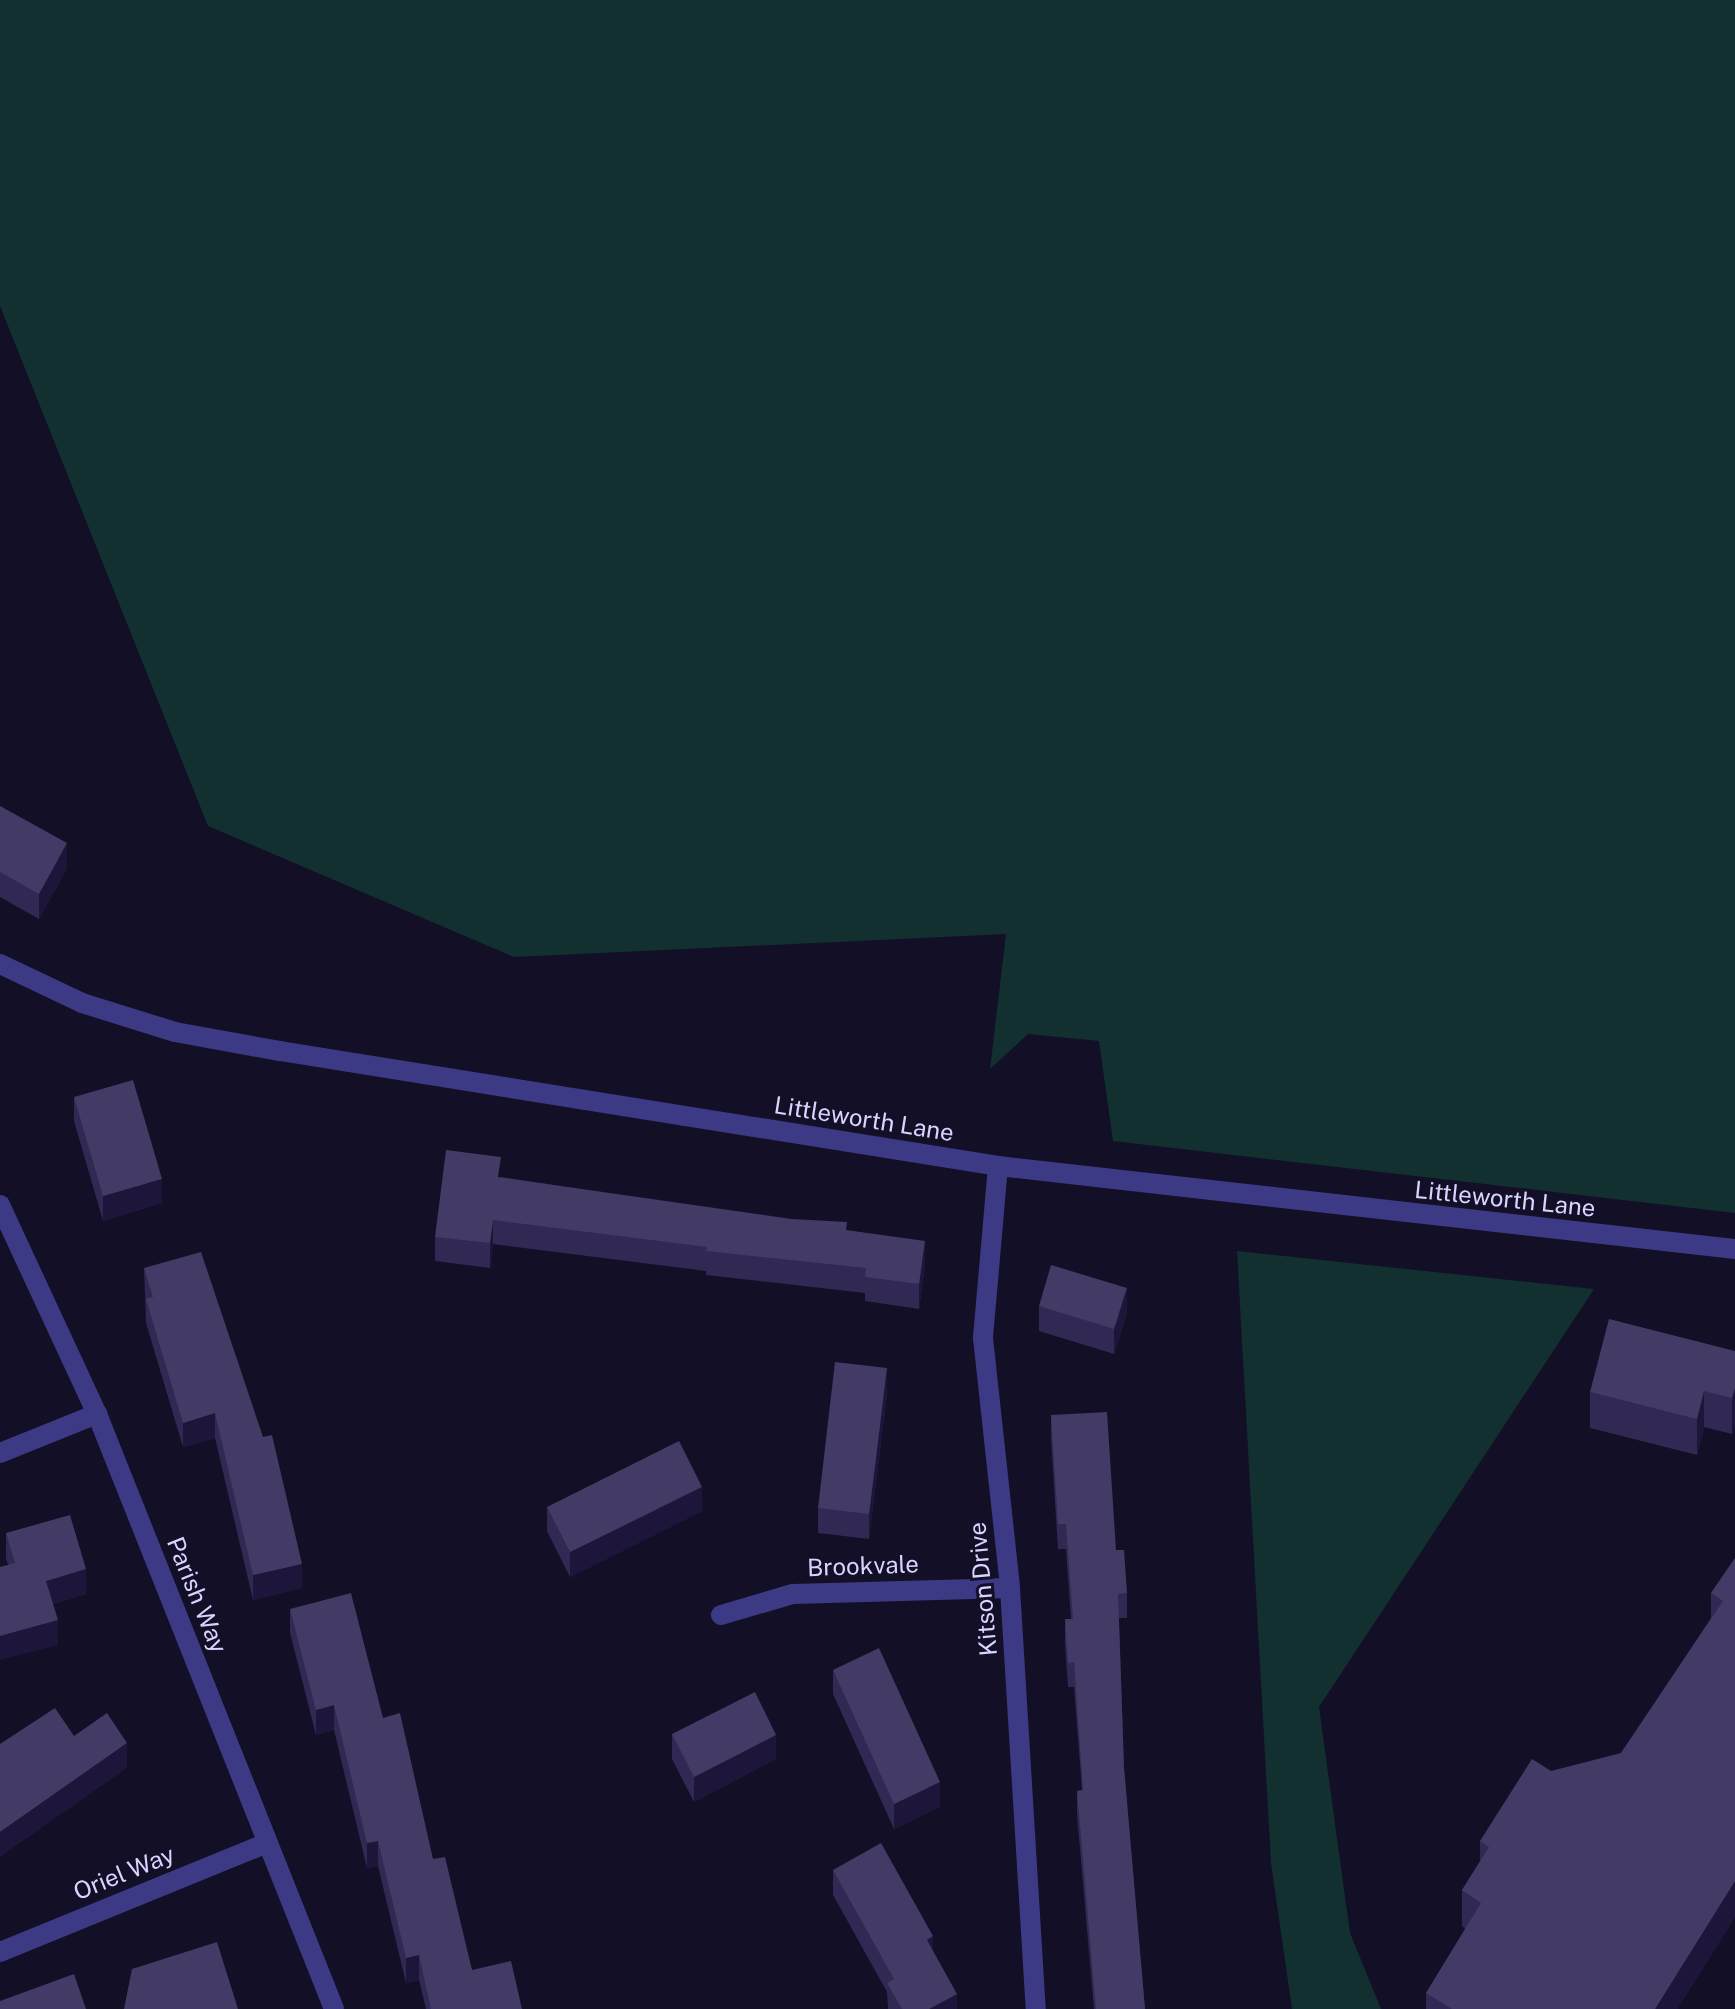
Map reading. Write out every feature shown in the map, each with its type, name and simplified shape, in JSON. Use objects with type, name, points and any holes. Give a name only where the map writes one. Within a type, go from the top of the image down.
[{"type":"street","name":"Littleworth Lane","points":[[0,964],[82,1003],[175,1032],[998,1166],[1735,1249]]},
{"type":"street","name":"Kitson Drive","points":[[998,1166],[983,1338],[1010,1588],[1036,2009]]},
{"type":"street","name":"Parish Way","points":[[0,1205],[97,1414],[334,2009]]},
{"type":"street","points":[[0,1453],[97,1414]]},
{"type":"street","name":"Brookvale","points":[[721,1615],[793,1594],[1010,1588]]},
{"type":"street","name":"Oriel Way","points":[[0,1952],[267,1843]]},
{"type":"green space","points":[[0,0],[1735,0],[1735,1213],[1113,1141],[1099,1041],[1028,1034],[990,1069],[1006,934],[514,957],[208,826],[0,306]]},
{"type":"green space","points":[[1237,1251],[1594,1289],[1319,1707],[1350,1933],[1381,2009],[1292,2009],[1271,1863]]},
{"type":"building","points":[[0,806],[67,843],[39,894],[0,872]]},
{"type":"building","points":[[133,1080],[162,1179],[103,1196],[74,1097]]},
{"type":"building","points":[[446,1150],[501,1157],[498,1177],[792,1219],[847,1222],[846,1230],[925,1241],[919,1284],[865,1277],[866,1268],[706,1251],[707,1247],[493,1220],[490,1243],[435,1237]]},
{"type":"building","points":[[201,1252],[263,1437],[272,1435],[302,1564],[253,1575],[215,1413],[183,1423],[146,1299],[153,1297],[144,1268]]},
{"type":"building","points":[[1051,1265],[1127,1288],[1114,1329],[1039,1306]]},
{"type":"building","points":[[1609,1319],[1735,1351],[1732,1398],[1704,1391],[1697,1419],[1590,1392]]},
{"type":"building","points":[[835,1362],[887,1368],[869,1514],[818,1508]]},
{"type":"building","points":[[1107,1412],[1116,1550],[1124,1550],[1127,1593],[1118,1594],[1124,1768],[1145,2009],[1096,2009],[1077,1791],[1083,1790],[1074,1662],[1068,1663],[1065,1619],[1073,1619],[1066,1524],[1058,1524],[1051,1415]]},
{"type":"building","points":[[679,1441],[702,1487],[570,1552],[547,1507]]},
{"type":"building","points":[[70,1515],[86,1569],[46,1581],[58,1620],[0,1636],[0,1567],[15,1563],[6,1533]]},
{"type":"building","points":[[1735,1558],[1735,1881],[1655,2009],[1452,2009],[1426,1993],[1481,1903],[1462,1890],[1489,1847],[1480,1841],[1532,1759],[1551,1771],[1621,1753],[1723,1601],[1711,1593]]},
{"type":"building","points":[[351,1593],[383,1718],[400,1713],[433,1859],[445,1857],[472,1970],[511,1961],[522,2009],[431,2009],[419,1955],[406,1958],[378,1841],[367,1843],[334,1705],[316,1710],[290,1609]]},
{"type":"building","points":[[879,1648],[940,1782],[894,1804],[833,1670]]},
{"type":"building","points":[[755,1692],[776,1735],[694,1777],[672,1734]]},
{"type":"building","points":[[55,1708],[74,1736],[107,1713],[127,1743],[0,1832],[0,1744]]},
{"type":"building","points":[[881,1843],[933,1936],[927,1940],[957,1994],[929,2009],[902,2009],[887,1983],[894,1979],[833,1870]]},
{"type":"building","points":[[217,1942],[238,2009],[124,2009],[132,1969]]},
{"type":"building","points":[[74,1974],[86,2009],[0,2009],[0,2001]]}]
